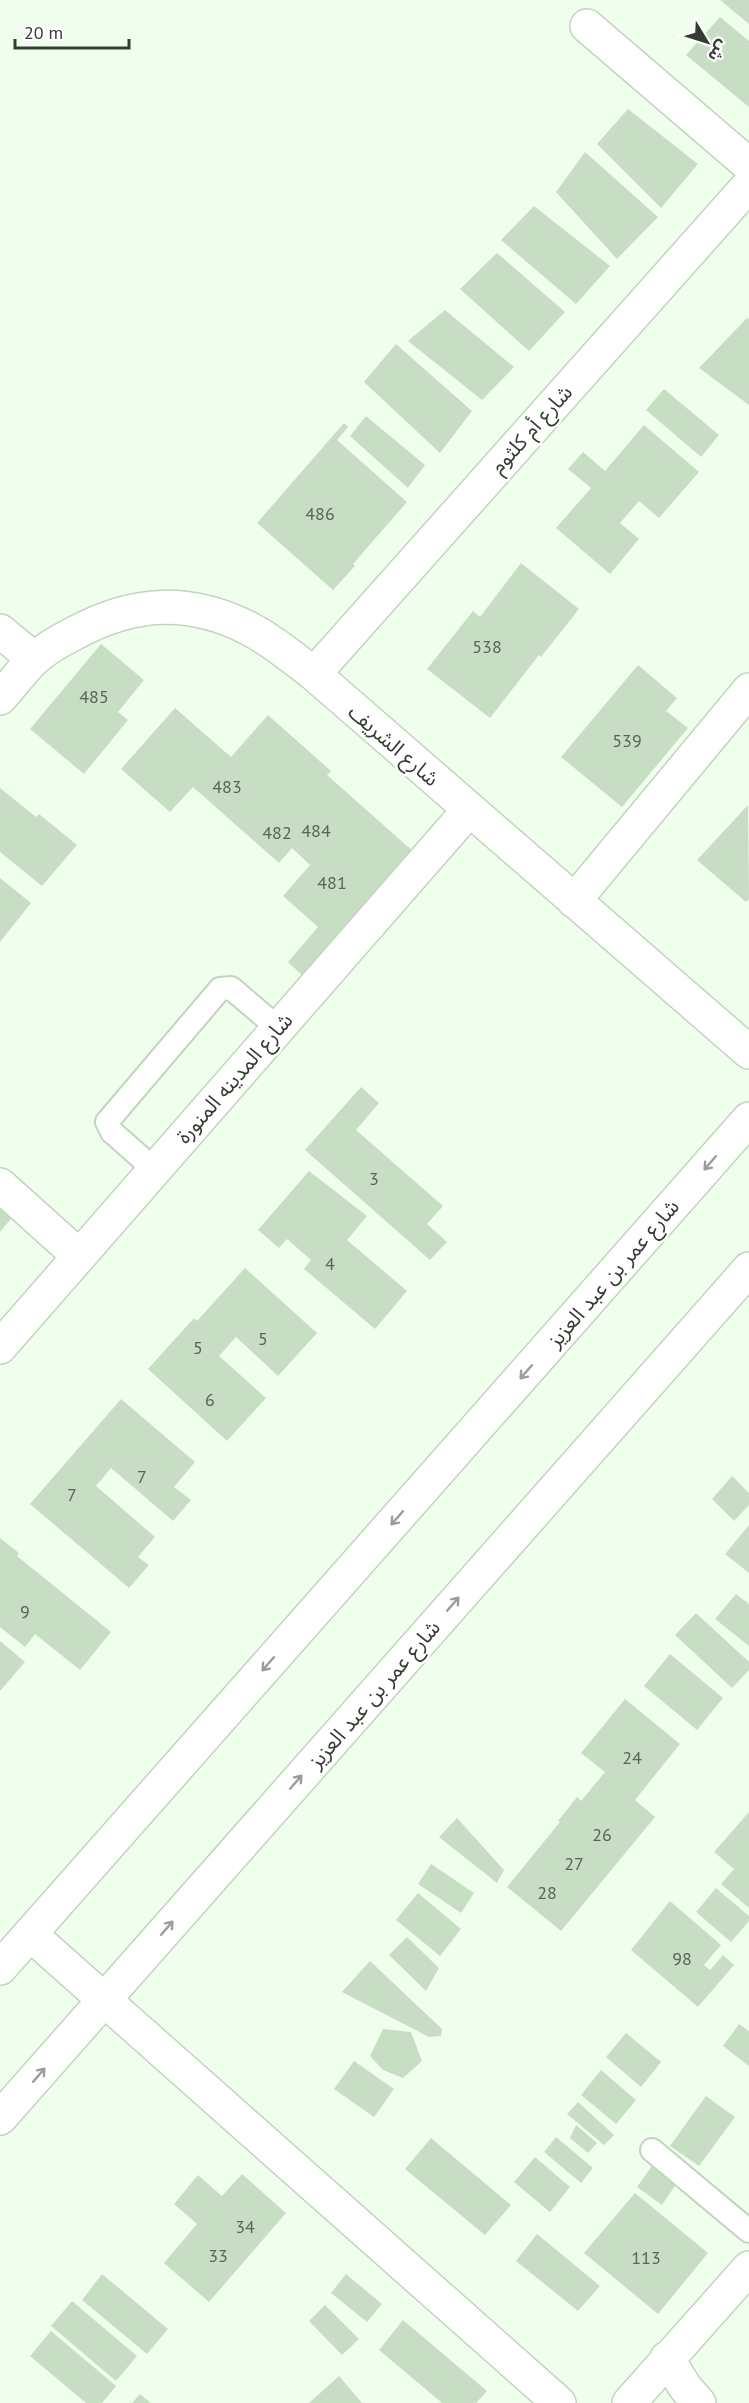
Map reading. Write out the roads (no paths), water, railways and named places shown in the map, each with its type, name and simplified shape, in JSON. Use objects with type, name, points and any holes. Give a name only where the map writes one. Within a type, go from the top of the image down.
[{"type":"street","points":[[587,26],[749,165]]},
{"type":"street","name":"شارع أم كلثوم","points":[[314,674],[749,184]]},
{"type":"street","name":"شارع الشريف","points":[[0,698],[34,659],[63,639],[98,620],[136,608],[176,606],[203,611],[250,629],[269,640],[314,674],[749,1052]]},
{"type":"street","points":[[0,631],[34,659]]},
{"type":"street","points":[[574,902],[749,690]]},
{"type":"street","name":"شارع المدينه المنورة","points":[[0,1347],[469,810]]},
{"type":"street","name":"شارع عمر بن عبد العزيز","points":[[0,1968],[749,1119]]},
{"type":"street","points":[[0,1185],[79,1256]]},
{"type":"street","name":"شارع عمر بن عبد العزيز","points":[[0,2118],[749,1269]]},
{"type":"street","points":[[30,1934],[559,2403]]},
{"type":"street","points":[[629,2403],[749,2268]]},
{"type":"street","points":[[667,2358],[685,2387],[699,2403]]},
{"type":"lane","points":[[154,1170],[112,1132],[107,1122],[220,989],[231,988],[278,1028]]},
{"type":"lane","points":[[652,2150],[749,2231]]}]
